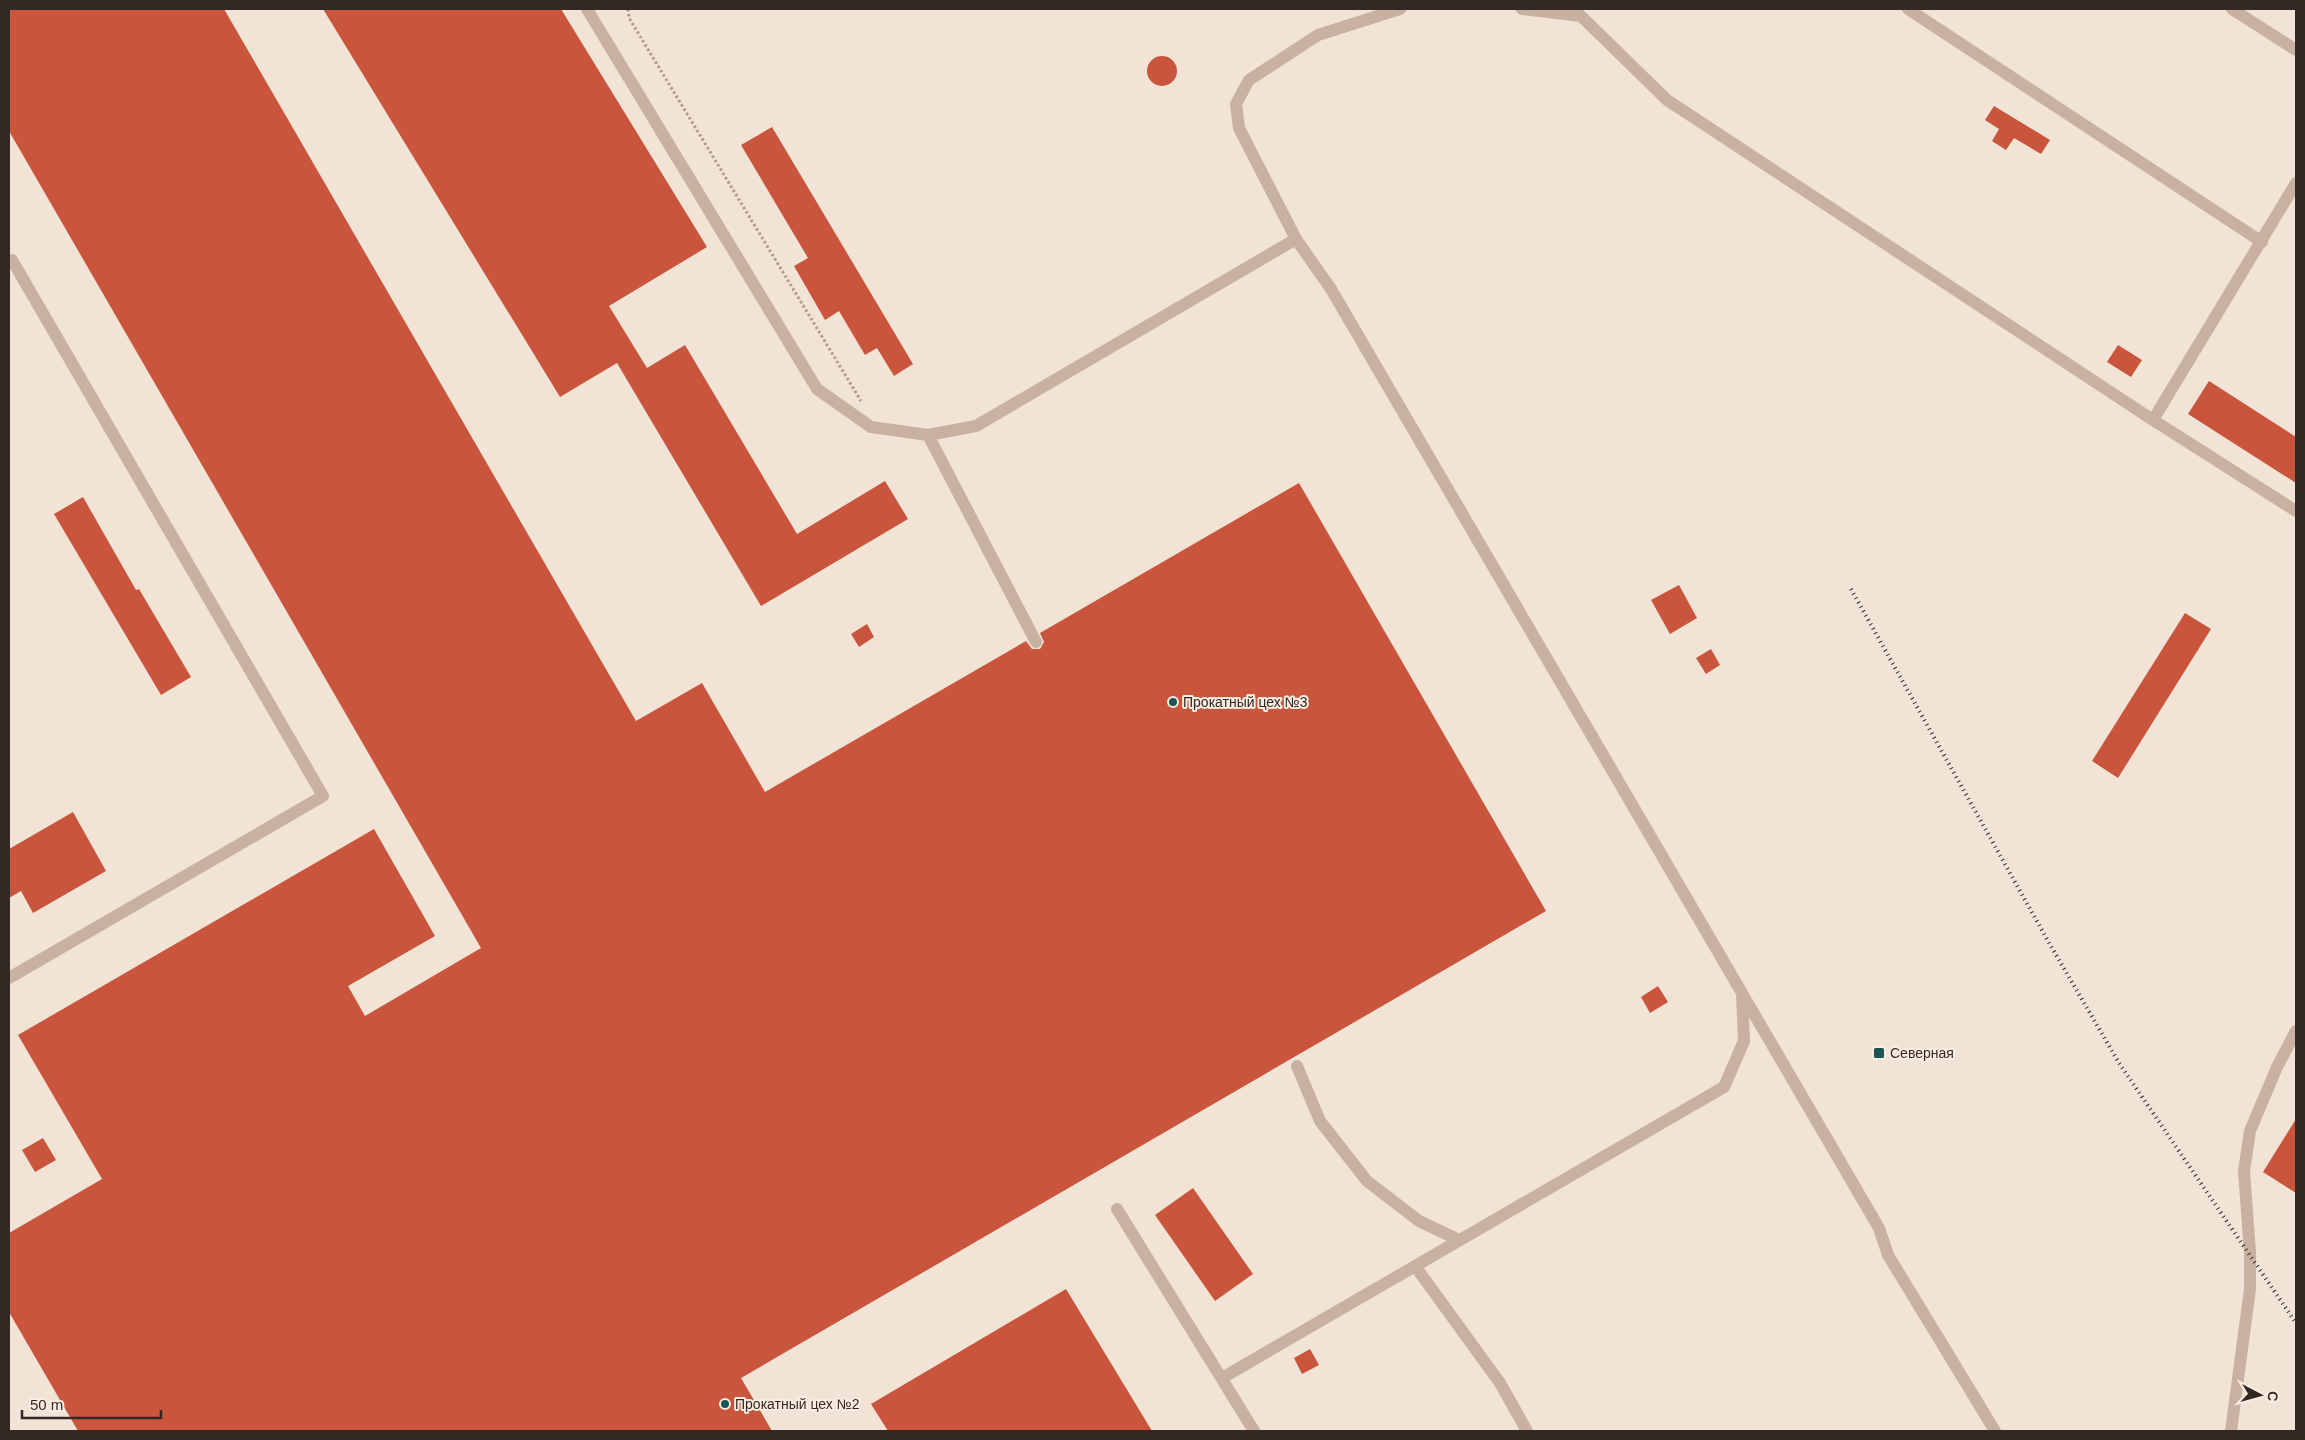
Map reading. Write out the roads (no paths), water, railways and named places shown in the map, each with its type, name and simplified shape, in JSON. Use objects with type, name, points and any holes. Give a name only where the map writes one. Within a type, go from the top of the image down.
[{"type":"street","points":[[587,9],[818,389],[871,427],[928,434],[976,426],[1296,239]]},
{"type":"street","points":[[1400,9],[1318,35],[1249,80],[1236,104],[1238,128],[1296,239],[1331,289],[1878,1228],[1888,1255],[1995,1431]]},
{"type":"street","points":[[1522,9],[1581,16],[1667,100],[2296,511]]},
{"type":"street","points":[[1908,9],[2262,242]]},
{"type":"street","points":[[2232,9],[2296,50]]},
{"type":"street","points":[[2154,420],[2296,183]]},
{"type":"street","points":[[9,978],[323,796],[10,258]]},
{"type":"street","points":[[928,434],[1036,642]]},
{"type":"street","points":[[1222,1378],[1724,1087],[1744,1041],[1742,993]]},
{"type":"street","points":[[2231,1431],[2250,1289],[2250,1252],[2244,1171],[2250,1131],[2277,1067],[2296,1031]]},
{"type":"street","points":[[1297,1066],[1320,1121],[1367,1181],[1419,1221],[1460,1240]]},
{"type":"street","points":[[1118,1209],[1254,1431]]},
{"type":"street","points":[[1415,1266],[1500,1383],[1527,1431]]},
{"type":"railway","points":[[1851,589],[2048,941],[2119,1063],[2296,1323]]},
{"type":"place","name":"Прокатный цех №3","points":[[1173,702]]},
{"type":"place","name":"Северная","points":[[1879,1053]]},
{"type":"place","name":"Прокатный цех №2","points":[[725,1404]]}]
